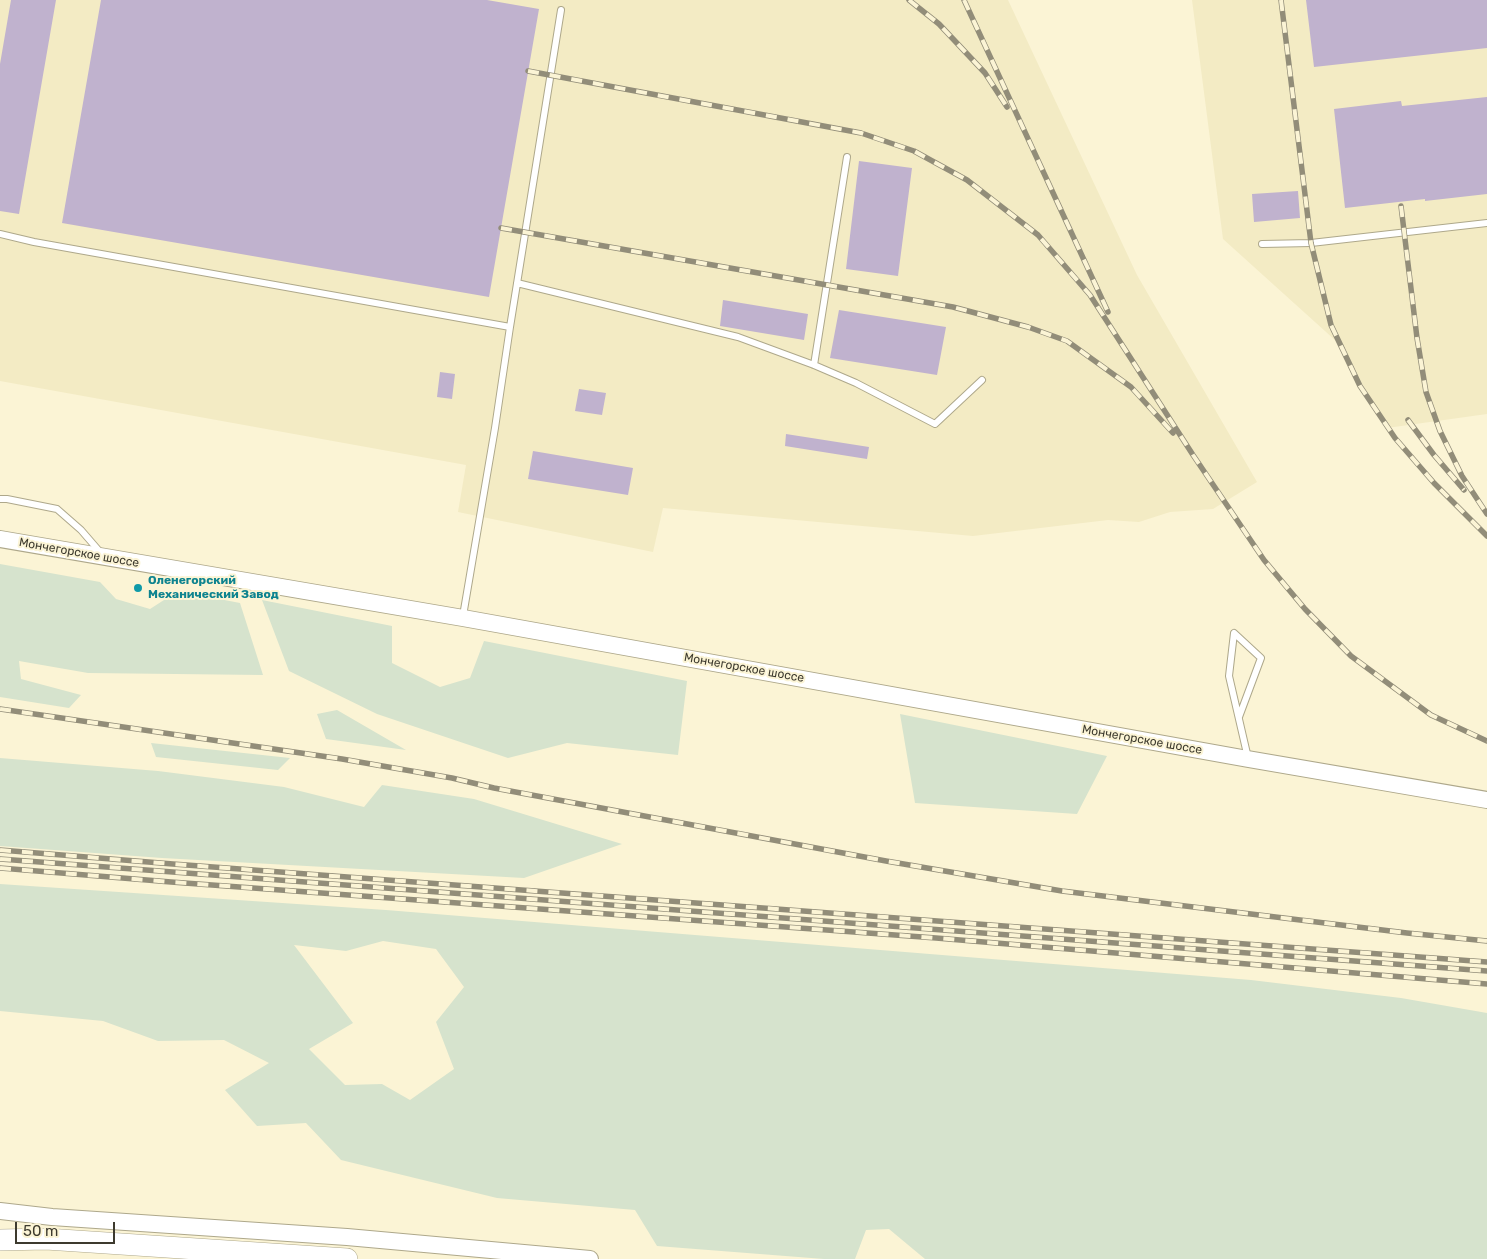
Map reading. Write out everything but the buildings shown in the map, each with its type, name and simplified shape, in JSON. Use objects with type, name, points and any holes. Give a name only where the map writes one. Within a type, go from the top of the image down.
[{"type":"highway","points":[[0,1240],[46,1238],[347,1259]]},
{"type":"street","name":"Мончегорское шоссе","points":[[0,539],[463,618],[1487,800]]},
{"type":"street","points":[[0,1210],[52,1217],[347,1237],[590,1259]]},
{"type":"lane","points":[[463,618],[561,10]]},
{"type":"lane","points":[[814,365],[847,156]]},
{"type":"lane","points":[[1262,244],[1311,243],[1487,223]]},
{"type":"lane","points":[[0,234],[34,242],[510,327]]},
{"type":"lane","points":[[517,283],[738,337],[814,365],[856,383],[935,424],[982,380]]},
{"type":"lane","points":[[0,499],[57,509],[81,530],[104,557]]},
{"type":"lane","points":[[1239,717],[1261,658],[1234,633],[1229,676],[1248,759]]},
{"type":"shaded area","points":[[0,0],[1008,0],[1137,275],[1257,482],[1213,509],[1170,512],[1139,522],[1108,520],[973,536],[663,508],[653,552],[458,512],[466,465],[0,381]]},
{"type":"shaded area","points":[[1192,0],[1487,0],[1487,414],[1387,428],[1336,341],[1223,239]]},
{"type":"green space","points":[[0,564],[100,582],[116,599],[150,609],[178,591],[240,603],[263,675],[88,673],[19,661],[21,679],[81,695],[69,708],[0,697]]},
{"type":"green space","points":[[262,600],[392,626],[392,663],[440,687],[470,678],[484,641],[687,681],[678,755],[567,743],[508,758],[377,714],[289,671]]},
{"type":"green space","points":[[337,710],[406,750],[326,739],[317,714]]},
{"type":"green space","points":[[900,714],[1107,756],[1077,814],[915,803]]},
{"type":"green space","points":[[151,743],[290,758],[278,770],[156,757]]},
{"type":"green space","points":[[0,758],[158,771],[284,787],[364,807],[382,785],[474,799],[622,844],[524,878],[162,858],[0,846]]},
{"type":"green space","points":[[0,884],[386,910],[1251,980],[1401,998],[1487,1013],[1487,1259],[925,1259],[889,1229],[866,1230],[855,1259],[824,1259],[657,1246],[635,1210],[497,1198],[341,1160],[306,1123],[257,1126],[225,1090],[269,1063],[224,1040],[158,1041],[103,1021],[0,1011]],"holes":[[[383,941],[436,949],[464,987],[436,1022],[454,1069],[410,1100],[382,1084],[345,1085],[309,1049],[353,1023],[294,945],[346,951]]]},
{"type":"railway","points":[[909,0],[939,24],[985,73],[1007,107]]},
{"type":"railway","points":[[964,0],[1108,312]]},
{"type":"railway","points":[[1281,0],[1311,243],[1331,325],[1360,386],[1395,438],[1434,483],[1487,536]]},
{"type":"railway","points":[[528,71],[861,133],[914,151],[967,180],[1038,235],[1090,295],[1193,455],[1264,560],[1305,609],[1351,656],[1431,715],[1487,741]]},
{"type":"railway","points":[[1401,206],[1417,338],[1426,392],[1440,431],[1462,476],[1487,514]]},
{"type":"railway","points":[[501,228],[953,307],[1028,327],[1067,341],[1131,387],[1173,433]]},
{"type":"railway","points":[[1408,420],[1434,455],[1464,490]]},
{"type":"railway","points":[[0,709],[342,759],[452,778],[494,788],[886,861],[1062,891],[1487,941]]},
{"type":"railway","points":[[0,850],[1487,962]]},
{"type":"railway","points":[[0,859],[1487,971]]},
{"type":"railway","points":[[0,868],[936,938],[1487,984]]},
{"type":"place","name":"Оленегорский Механический Завод","points":[[138,588]]}]
